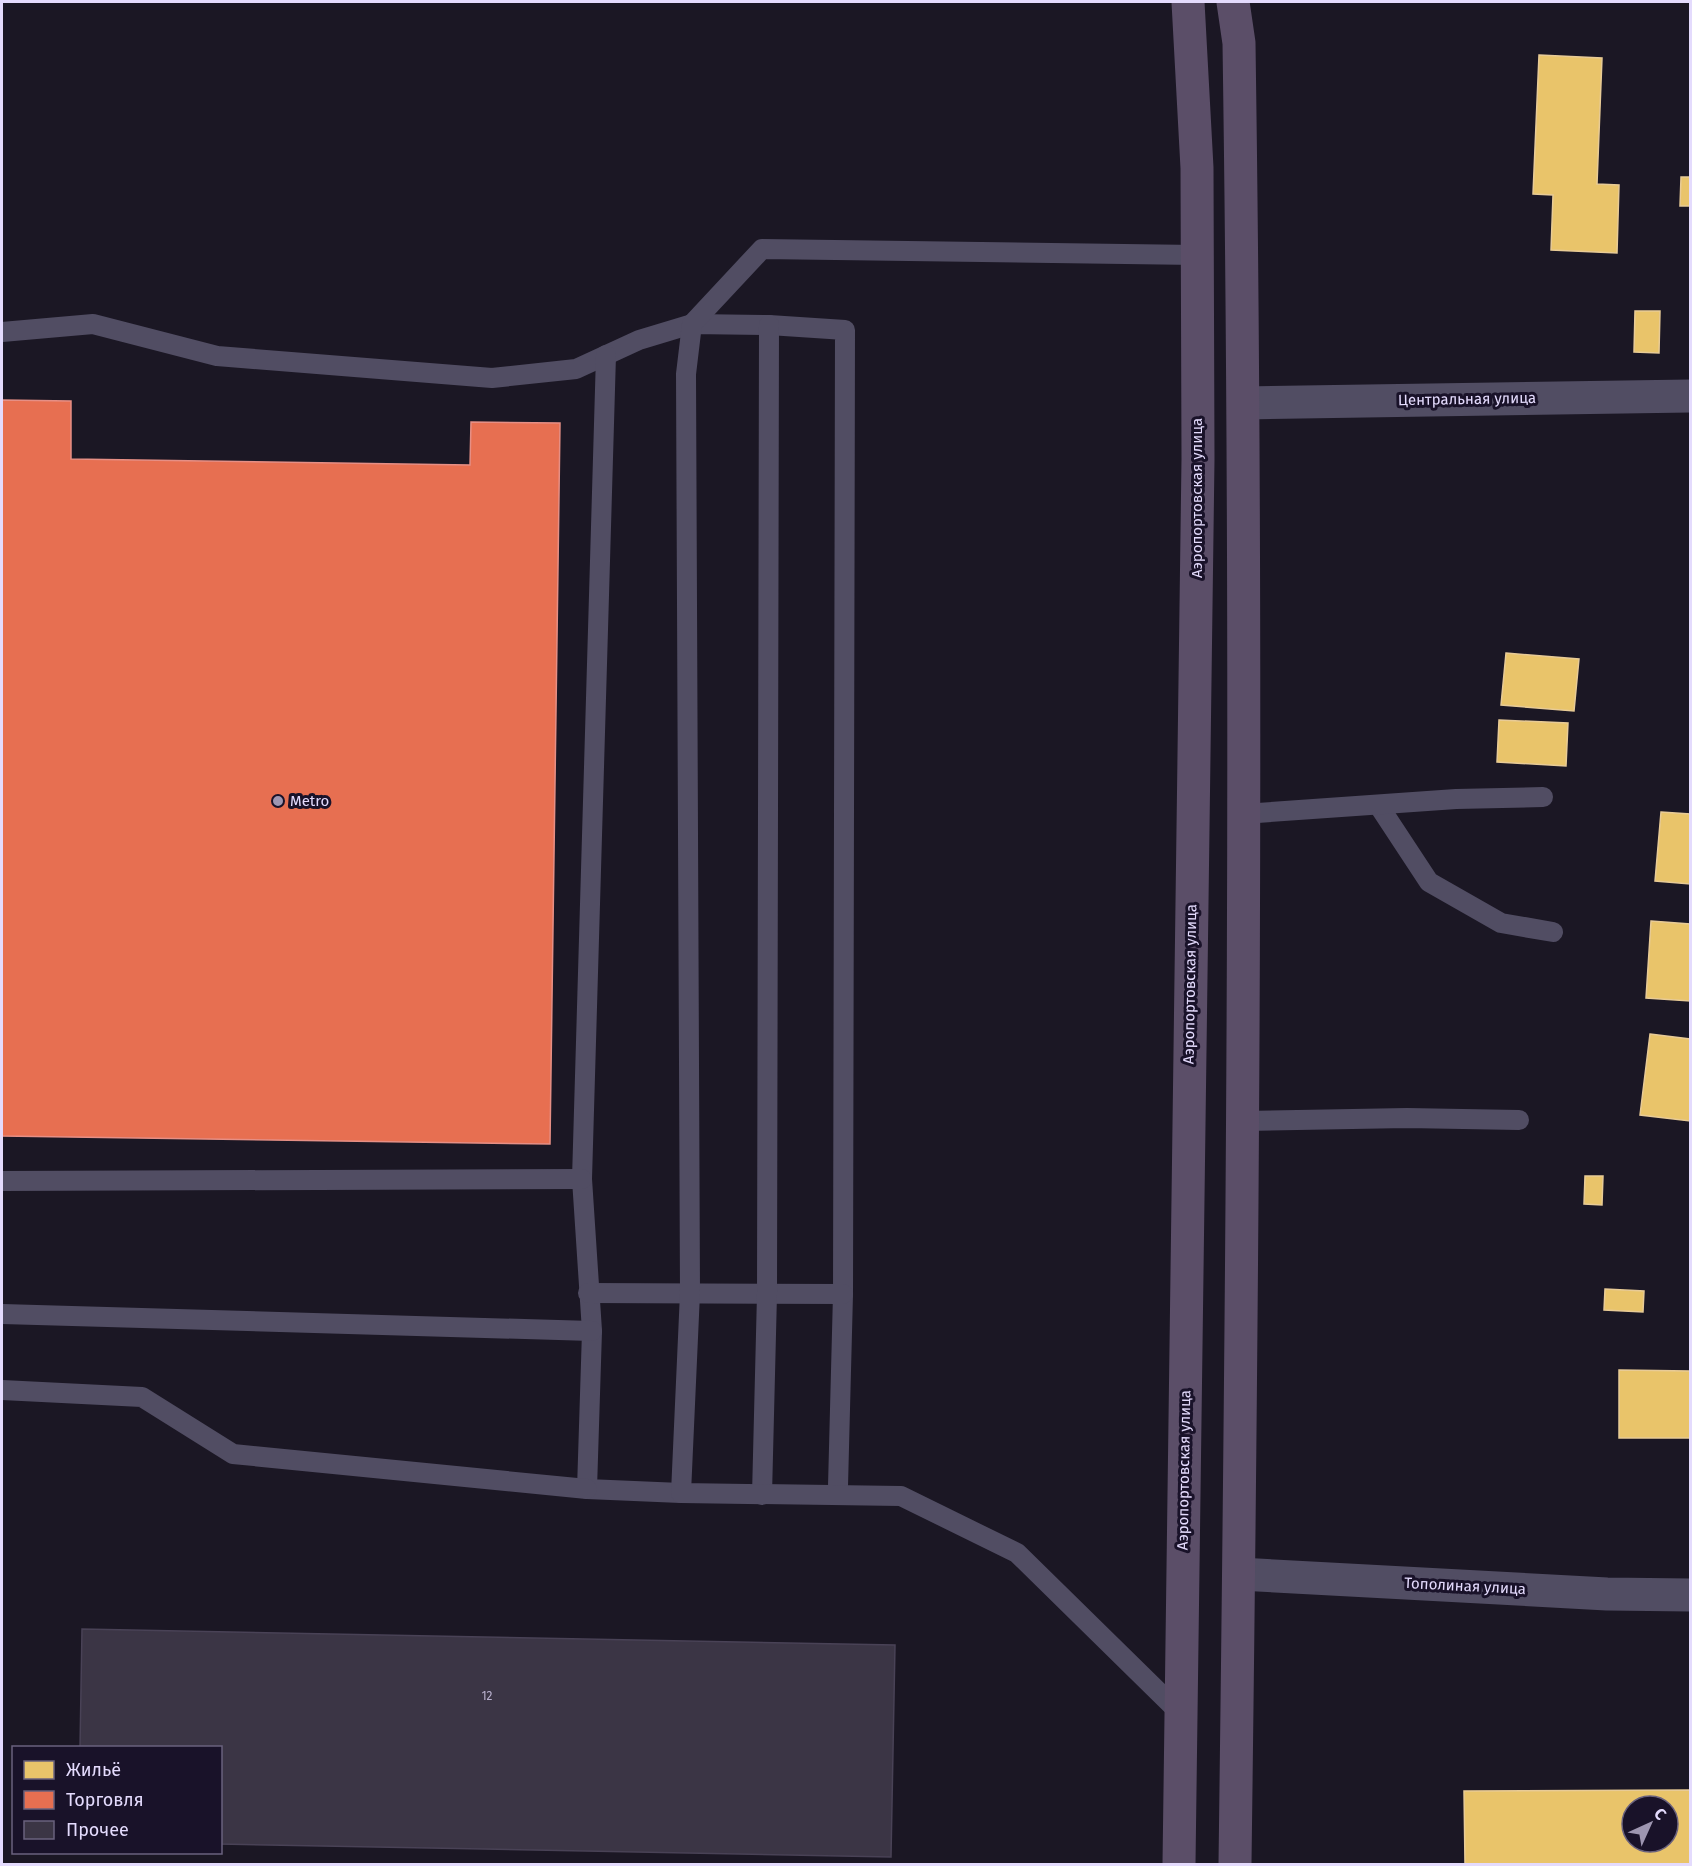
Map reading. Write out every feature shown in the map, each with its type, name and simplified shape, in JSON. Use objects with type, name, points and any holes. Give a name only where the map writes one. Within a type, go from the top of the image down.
[{"type":"main road","name":"Аэропортовская улица","points":[[1179,1864],[1198,459],[1197,168],[1188,2]]},
{"type":"main road","points":[[1233,2],[1239,43],[1244,403],[1244,1121],[1235,1864]]},
{"type":"street","name":"Центральная улица","points":[[1244,403],[1690,396]]},
{"type":"street","name":"Тополиная улица","points":[[1239,1574],[1607,1594],[1690,1595]]},
{"type":"lane","points":[[681,1493],[690,1293],[686,374],[692,324],[762,249],[1197,255]]},
{"type":"lane","points":[[2,332],[93,324],[217,356],[492,378],[576,369],[639,340],[692,324],[769,325],[845,330],[843,1294],[838,1486]]},
{"type":"lane","points":[[762,1495],[767,1294],[769,325]]},
{"type":"lane","points":[[587,1489],[592,1330],[582,1179],[606,355]]},
{"type":"lane","points":[[1243,814],[1456,799],[1543,797]]},
{"type":"lane","points":[[1379,806],[1430,882],[1501,923],[1553,932]]},
{"type":"lane","points":[[1244,1121],[1407,1118],[1519,1120]]},
{"type":"lane","points":[[2,1181],[582,1179]]},
{"type":"lane","points":[[588,1293],[843,1294]]},
{"type":"lane","points":[[2,1314],[592,1330]]},
{"type":"lane","points":[[2,1390],[142,1397],[233,1454],[587,1489],[762,1495],[901,1496],[1017,1553],[1180,1713]]},
{"type":"building: Жильё","points":[[1539,55],[1602,58],[1597,184],[1619,185],[1617,253],[1551,250],[1553,195],[1533,194]]},
{"type":"building: Жильё","points":[[1681,177],[1690,177],[1690,206],[1680,206]]},
{"type":"building: Жильё","points":[[1635,311],[1660,311],[1659,353],[1634,352]]},
{"type":"building: Жильё","points":[[1506,653],[1579,659],[1574,711],[1501,705]]},
{"type":"building: Жильё","points":[[1499,720],[1568,723],[1566,766],[1497,762]]},
{"type":"building: Жильё","points":[[1661,812],[1690,814],[1690,884],[1655,881]]},
{"type":"building: Жильё","points":[[1651,921],[1690,924],[1690,1001],[1646,998]]},
{"type":"building: Жильё","points":[[1650,1034],[1690,1039],[1690,1121],[1640,1115]]},
{"type":"building: Жильё","points":[[1585,1176],[1603,1176],[1602,1205],[1584,1204]]},
{"type":"building: Жильё","points":[[1605,1289],[1644,1291],[1643,1312],[1604,1310]]},
{"type":"building: Жильё","points":[[1619,1370],[1690,1371],[1690,1438],[1619,1438]]},
{"type":"building: Жильё","points":[[1690,1790],[1690,1864],[1465,1864],[1464,1791]]},
{"type":"building: Торговля","name":"Metro","points":[[2,400],[71,401],[71,459],[470,465],[471,422],[560,423],[550,1144],[2,1136]]},
{"type":"building: Прочее","points":[[82,1629],[895,1645],[891,1857],[222,1844],[222,1746],[80,1746]]},
{"type":"place","name":"Metro","points":[[278,801]]}]
